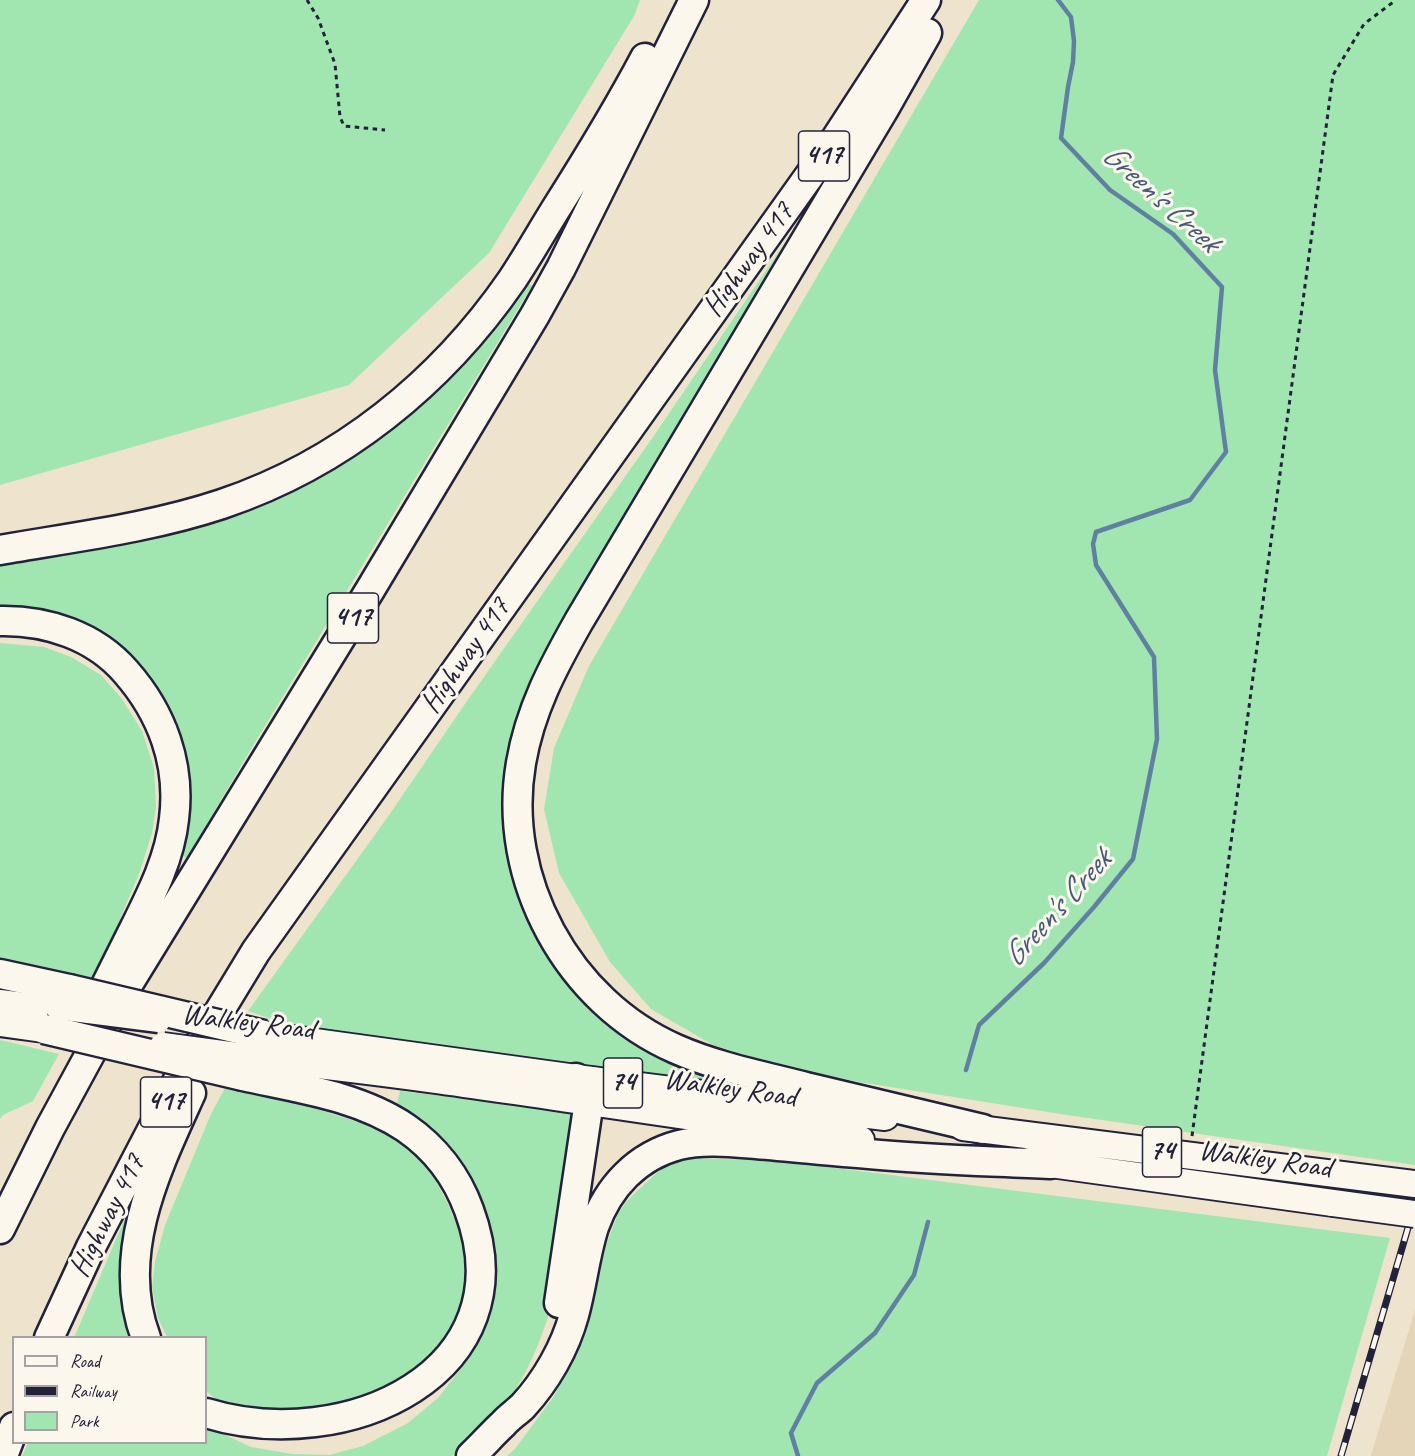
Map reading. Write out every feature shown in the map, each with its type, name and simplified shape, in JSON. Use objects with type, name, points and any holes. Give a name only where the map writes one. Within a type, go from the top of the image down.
[{"type":"highway","points":[[0,550],[137,526],[182,516],[224,503],[282,480],[321,460],[360,435],[399,405],[448,358],[512,280],[616,111],[675,0]]},
{"type":"highway","name":"417","points":[[0,1229],[50,1128],[127,986],[370,590],[535,315],[561,268],[694,0]]},
{"type":"highway","name":"Highway 417","points":[[50,1336],[91,1247],[180,1076],[256,951],[837,137],[926,0]]},
{"type":"highway","points":[[945,0],[884,110],[585,611],[550,674],[539,696],[525,740],[520,765],[518,812],[523,856],[535,898],[552,935],[584,981],[600,998],[630,1022],[675,1049],[722,1066],[983,1129]]},
{"type":"highway","points":[[0,621],[38,623],[62,629],[105,652],[121,666],[153,707],[163,729],[174,773],[176,796],[170,842],[163,865],[19,1160],[0,1206]]},
{"type":"highway","points":[[145,1336],[136,1294],[136,1262],[139,1229],[153,1182],[196,1080],[306,880]]},
{"type":"highway","points":[[0,974],[56,1009],[253,1056]]},
{"type":"highway","points":[[56,1009],[253,1056],[346,1101],[389,1118],[408,1129],[439,1158],[454,1178],[465,1198],[472,1218],[481,1257],[481,1283],[472,1329],[463,1352],[437,1388],[403,1418],[356,1439]]},
{"type":"highway","points":[[503,1424],[536,1369],[556,1317],[562,1287],[582,1090]]},
{"type":"highway","points":[[471,1456],[523,1406],[539,1385],[564,1343],[574,1317],[594,1227],[610,1193],[634,1167],[649,1157],[680,1145],[700,1142],[732,1142],[876,1155],[1050,1164]]},
{"type":"highway","points":[[207,1414],[225,1425],[261,1440],[298,1446],[329,1445]]},
{"type":"highway","points":[[3,1456],[12,1432]]},
{"type":"main road","points":[[0,1001],[56,1009]]},
{"type":"main road","points":[[0,1023],[56,1009]]},
{"type":"main road","name":"Walkley Road","points":[[253,1056],[983,1129],[1415,1184]]},
{"type":"main road","name":"Walkley Road","points":[[582,1090],[775,1130],[1050,1164],[1415,1214]]},
{"type":"path","points":[[307,0],[318,18],[335,64],[340,117],[344,126],[385,130]]},
{"type":"path","points":[[1190,1156],[1333,75],[1364,24],[1396,0]]},
{"type":"shaded area","points":[[1415,1310],[1415,1456],[1371,1456],[1376,1438]]},
{"type":"green space","points":[[0,0],[640,0],[634,16],[489,253],[349,385],[0,485]]},
{"type":"green space","points":[[979,0],[1415,0],[1415,1165],[1067,1115],[859,1082],[773,1064],[713,1045],[651,1009],[610,962],[559,873],[544,809],[554,748],[589,666]]},
{"type":"green space","points":[[814,200],[595,581],[507,797],[562,969],[733,1076],[731,1087],[295,1027],[248,1011],[387,818],[653,437]]},
{"type":"green space","points":[[520,279],[532,286],[187,858],[175,852],[183,821],[130,663],[0,612],[0,558],[293,486]]},
{"type":"green space","points":[[0,643],[44,647],[71,657],[101,675],[122,699],[142,731],[154,768],[156,806],[152,833],[139,874],[96,980],[77,976],[75,979],[0,967]]},
{"type":"green space","points":[[0,1040],[59,1054],[33,1101],[3,1115],[0,1119]]},
{"type":"green space","points":[[225,1088],[304,1105],[364,1124],[400,1140],[431,1171],[448,1204],[462,1238],[469,1273],[462,1307],[451,1339],[365,1418],[228,1409],[207,1392],[207,1336],[167,1336],[158,1318],[152,1288],[155,1262],[165,1225],[211,1114]]},
{"type":"green space","points":[[400,1091],[576,1112],[553,1300],[546,1323],[538,1346],[517,1387],[489,1424],[472,1441],[452,1456],[22,1456],[28,1444],[207,1444],[207,1424],[251,1447],[292,1454],[329,1455],[363,1446],[408,1423],[438,1398],[459,1371],[472,1346],[483,1315],[488,1261],[398,1110]]},
{"type":"green space","points":[[695,1158],[780,1161],[1390,1238],[1327,1456],[507,1456],[515,1449],[554,1396],[586,1333],[606,1245],[617,1216],[625,1203],[663,1167]]},
{"type":"green space","points":[[125,1218],[133,1224],[137,1336],[75,1336]]},
{"type":"waterway","name":"Green's Creek","points":[[966,1070],[979,1025],[1044,963],[1133,859],[1157,739],[1154,657],[1096,565],[1093,544],[1096,532],[1190,500],[1226,452],[1215,370],[1222,287],[1173,234],[1110,190],[1061,138],[1074,41],[1071,17],[1058,0]]},
{"type":"waterway","name":"Green's Creek","points":[[798,1456],[791,1433],[817,1383],[875,1333],[914,1275],[928,1222]]},
{"type":"railway","points":[[1341,1456],[1415,1204]]}]
